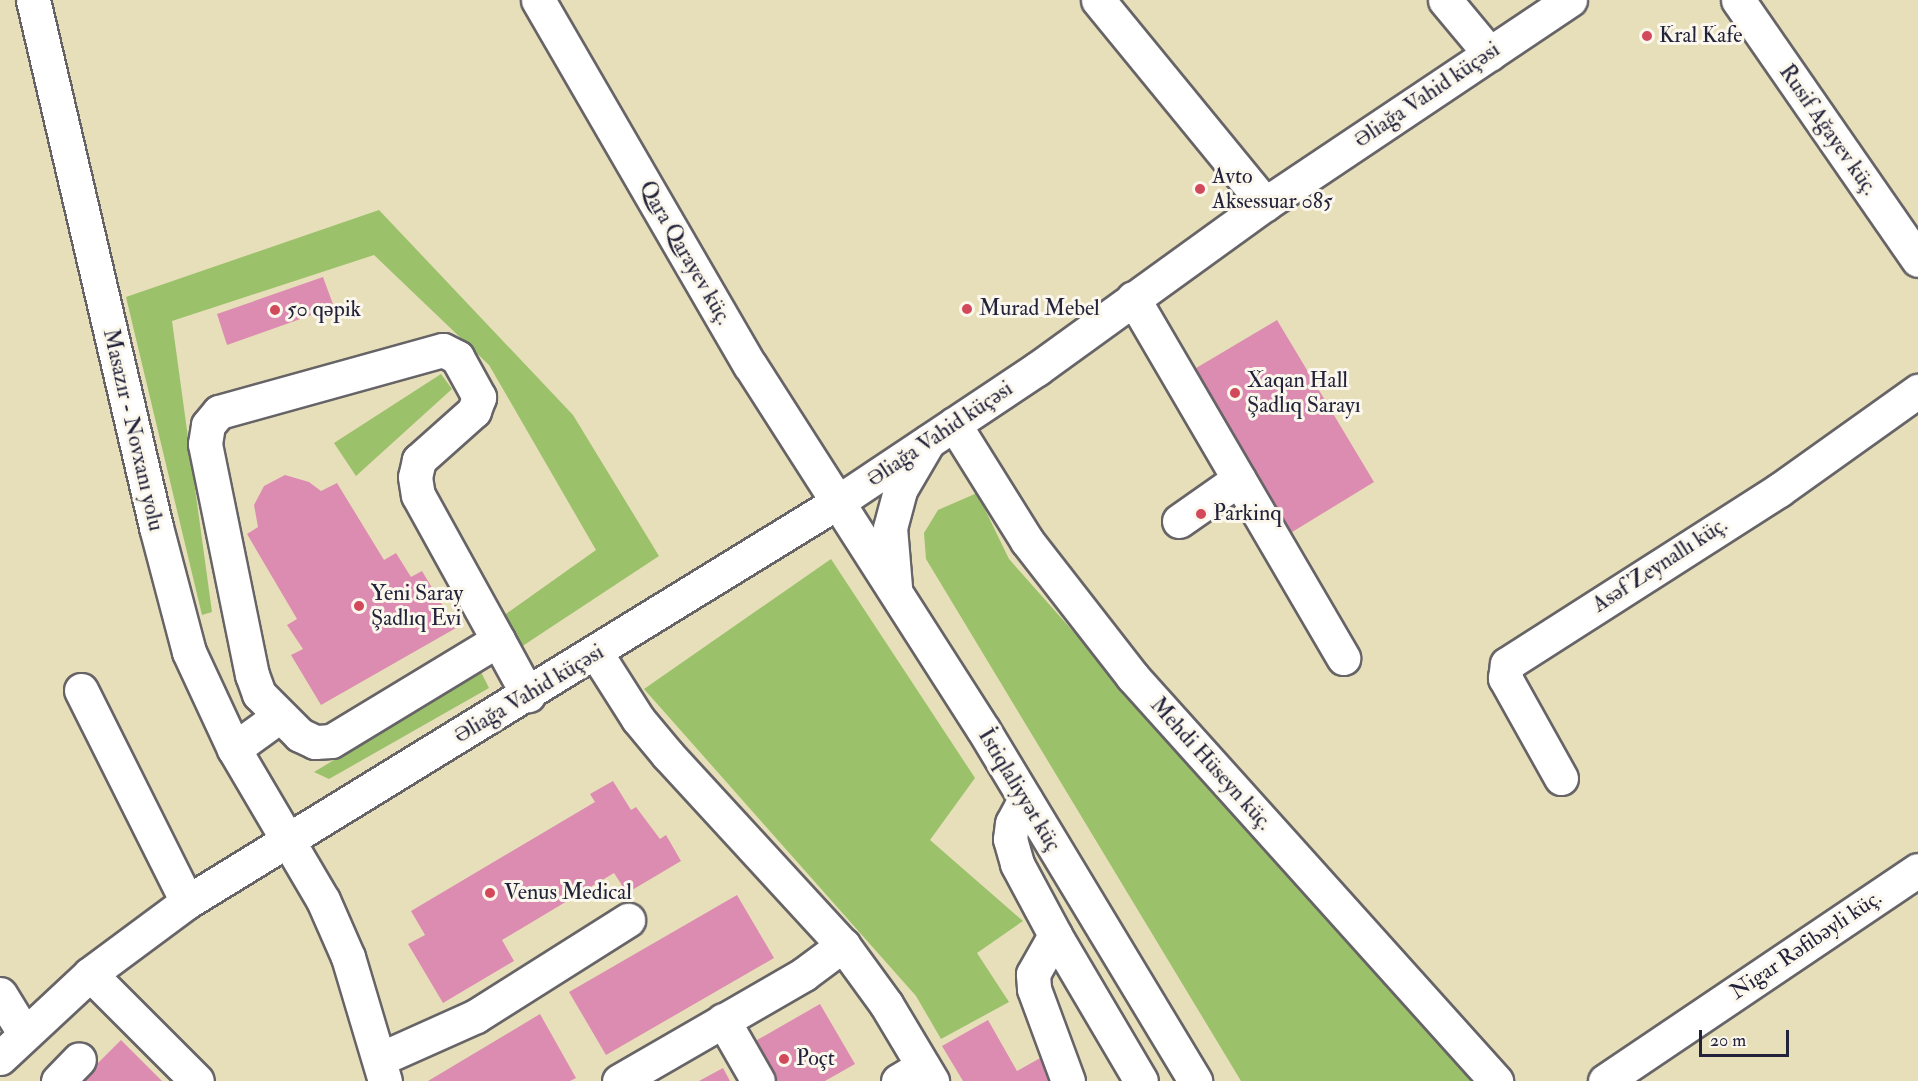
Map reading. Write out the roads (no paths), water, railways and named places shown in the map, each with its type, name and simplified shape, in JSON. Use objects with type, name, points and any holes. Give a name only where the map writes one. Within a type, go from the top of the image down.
[{"type":"street","name":"Masazır - Novxanı yolu","points":[[33,0],[173,599],[189,652],[234,749],[290,839],[348,957],[382,1070]]},
{"type":"street","name":"Qara Qarayev küç.","points":[[538,0],[750,365],[836,503]]},
{"type":"street","points":[[1098,0],[1264,204]]},
{"type":"street","points":[[1444,0],[1490,54]]},
{"type":"street","name":"Əliağa Vahid küçəsi","points":[[0,1058],[90,974],[187,902],[528,695],[836,503],[941,433],[1264,204],[1570,0]]},
{"type":"street","name":"Rusif Ağayev küç.","points":[[1738,0],[1918,260]]},
{"type":"street","points":[[1133,298],[1343,658]]},
{"type":"street","points":[[498,640],[331,741],[315,742],[300,735],[278,717],[259,694],[252,675],[205,444],[208,425],[219,412],[443,350],[457,357],[479,397],[474,411],[419,460],[415,477],[417,495],[498,640],[528,695]]},
{"type":"street","name":"Asəf Zeynallı küç.","points":[[1561,778],[1505,678],[1507,664],[1779,490],[1918,391]]},
{"type":"street","points":[[896,592],[890,528],[900,490],[941,433]]},
{"type":"street","name":"Mehdi Hüseyn küç.","points":[[941,433],[1132,676],[1496,1081]]},
{"type":"street","points":[[1179,521],[1239,479]]},
{"type":"street","name":"İstiqlaliyyət küç","points":[[836,503],[896,592],[1025,799],[1195,1081]]},
{"type":"street","points":[[596,653],[638,719],[668,755],[843,945],[886,1004],[918,1076]]},
{"type":"street","points":[[81,690],[187,902]]},
{"type":"street","points":[[234,749],[278,717]]},
{"type":"street","points":[[1025,799],[1012,823],[1010,839],[1017,864],[1055,935],[1142,1081]]},
{"type":"street","name":"Nigar Rəfibəyli küç.","points":[[1605,1081],[1918,870]]},
{"type":"street","points":[[382,1070],[476,1016],[628,920]]},
{"type":"street","points":[[1055,935],[1043,951],[1034,981],[1068,1081]]},
{"type":"street","points":[[619,1081],[804,974],[843,945]]},
{"type":"street","points":[[90,974],[197,1081]]},
{"type":"street","points":[[0,994],[24,1034]]},
{"type":"street","points":[[723,1020],[758,1081]]},
{"type":"place","name":"Kral Kafe","points":[[1647,36]]},
{"type":"place","name":"Avto Aksessuar 085","points":[[1200,189]]},
{"type":"place","name":"Murad Mebel","points":[[967,309]]},
{"type":"place","name":"50 qəpik","points":[[275,310]]},
{"type":"place","name":"Xaqan Hall Şadlıq Sarayı","points":[[1235,393]]},
{"type":"place","name":"Parkinq","points":[[1201,514]]},
{"type":"place","name":"Yeni Saray Şadlıq Evi","points":[[359,606]]},
{"type":"place","name":"Venus Medical","points":[[490,893]]},
{"type":"place","name":"Poçt","points":[[784,1059]]}]
